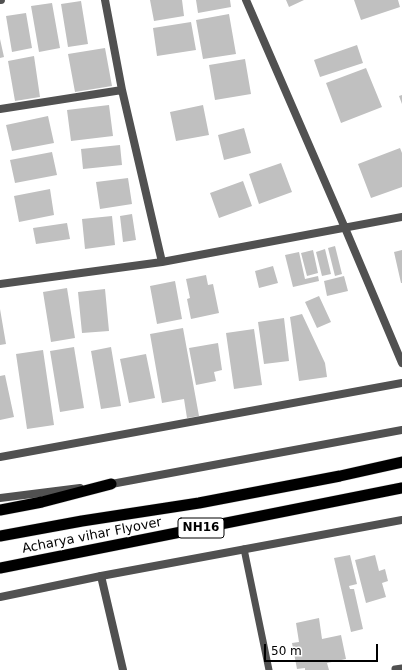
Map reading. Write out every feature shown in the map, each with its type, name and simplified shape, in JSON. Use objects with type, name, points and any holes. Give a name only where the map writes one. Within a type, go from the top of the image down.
[{"type":"highway","name":"Acharya vihar Flyover","points":[[0,536],[82,521],[199,503],[340,476],[402,462]]},
{"type":"highway","points":[[0,510],[42,502],[111,484]]},
{"type":"highway","name":"Acharya vihar Flyover","points":[[0,568],[402,488]]},
{"type":"street","points":[[105,0],[122,90],[162,262]]},
{"type":"street","points":[[246,0],[402,363]]},
{"type":"street","points":[[0,109],[122,90]]},
{"type":"street","points":[[0,284],[162,262],[402,217]]},
{"type":"street","points":[[0,457],[402,383]]},
{"type":"street","points":[[0,498],[111,484],[402,430]]},
{"type":"street","points":[[0,597],[101,576],[402,520]]},
{"type":"street","points":[[101,576],[123,670]]},
{"type":"lane","points":[[244,549],[270,670]]},
{"type":"building","points":[[150,0],[182,0],[184,16],[154,21]]},
{"type":"building","points":[[196,0],[230,0],[231,7],[198,13]]},
{"type":"building","points":[[286,0],[304,0],[289,7]]},
{"type":"building","points":[[354,0],[398,0],[400,7],[361,20]]},
{"type":"building","points":[[81,1],[88,44],[68,47],[61,4]]},
{"type":"building","points":[[52,3],[60,48],[39,52],[31,6]]},
{"type":"building","points":[[26,13],[32,48],[12,52],[6,16]]},
{"type":"building","points":[[229,14],[236,54],[203,59],[196,20]]},
{"type":"building","points":[[191,22],[196,50],[157,56],[153,28]]},
{"type":"building","points":[[0,39],[4,57],[0,58]]},
{"type":"building","points":[[357,45],[363,63],[320,77],[314,60]]},
{"type":"building","points":[[105,48],[112,86],[75,92],[68,54]]},
{"type":"building","points":[[34,56],[40,97],[15,101],[8,61]]},
{"type":"building","points":[[245,59],[251,94],[215,100],[209,65]]},
{"type":"building","points":[[366,68],[382,107],[341,123],[326,83]]},
{"type":"building","points":[[402,95],[402,104],[399,96]]},
{"type":"building","points":[[109,105],[113,136],[71,141],[67,110]]},
{"type":"building","points":[[203,105],[209,135],[176,141],[170,112]]},
{"type":"building","points":[[48,116],[54,143],[12,151],[6,125]]},
{"type":"building","points":[[244,128],[251,153],[224,160],[218,135]]},
{"type":"building","points":[[120,145],[122,165],[83,169],[81,149]]},
{"type":"building","points":[[400,148],[402,153],[402,187],[371,198],[358,164]]},
{"type":"building","points":[[52,152],[57,175],[15,183],[10,160]]},
{"type":"building","points":[[281,163],[292,192],[259,204],[249,174]]},
{"type":"building","points":[[128,178],[132,204],[100,209],[96,182]]},
{"type":"building","points":[[243,181],[252,206],[219,218],[210,193]]},
{"type":"building","points":[[50,189],[54,215],[19,222],[14,196]]},
{"type":"building","points":[[132,214],[136,240],[123,242],[120,216]]},
{"type":"building","points":[[112,216],[115,245],[85,249],[82,219]]},
{"type":"building","points":[[67,223],[70,239],[36,244],[33,228]]},
{"type":"building","points":[[335,246],[342,274],[335,276],[328,248]]},
{"type":"building","points":[[325,249],[331,274],[322,276],[316,252]]},
{"type":"building","points":[[313,250],[318,273],[307,276],[301,253]]},
{"type":"building","points":[[402,250],[402,283],[401,283],[394,252]]},
{"type":"building","points":[[299,252],[305,279],[318,276],[319,281],[293,287],[285,255]]},
{"type":"building","points":[[273,266],[278,283],[259,288],[255,271]]},
{"type":"building","points":[[206,275],[208,285],[213,284],[219,313],[191,319],[187,299],[190,298],[186,279]]},
{"type":"building","points":[[344,276],[348,291],[327,296],[324,281]]},
{"type":"building","points":[[175,281],[182,319],[157,324],[150,286]]},
{"type":"building","points":[[67,288],[75,338],[51,342],[43,292]]},
{"type":"building","points":[[105,289],[109,331],[82,333],[78,292]]},
{"type":"building","points":[[319,296],[331,322],[317,328],[305,302]]},
{"type":"building","points":[[0,309],[6,344],[0,345]]},
{"type":"building","points":[[302,314],[325,363],[327,377],[299,381],[290,317]]},
{"type":"building","points":[[284,318],[289,361],[264,364],[258,322]]},
{"type":"building","points":[[183,328],[199,416],[187,418],[184,399],[162,403],[150,334]]},
{"type":"building","points":[[254,329],[262,385],[234,389],[226,333]]},
{"type":"building","points":[[218,343],[222,370],[214,372],[216,381],[196,385],[189,348]]},
{"type":"building","points":[[74,347],[84,408],[60,412],[50,351]]},
{"type":"building","points":[[111,347],[121,406],[101,409],[91,351]]},
{"type":"building","points":[[43,350],[54,425],[27,429],[16,354]]},
{"type":"building","points":[[146,354],[155,398],[129,403],[120,359]]},
{"type":"building","points":[[5,375],[14,417],[0,420],[0,376]]},
{"type":"building","points":[[350,555],[357,584],[349,586],[350,589],[354,589],[363,629],[351,632],[334,558]]},
{"type":"building","points":[[375,555],[379,571],[385,569],[388,581],[382,583],[386,597],[366,603],[355,560]]},
{"type":"building","points":[[319,618],[322,639],[341,635],[346,659],[327,663],[329,670],[305,670],[305,668],[297,669],[292,643],[299,642],[296,623]]}]
